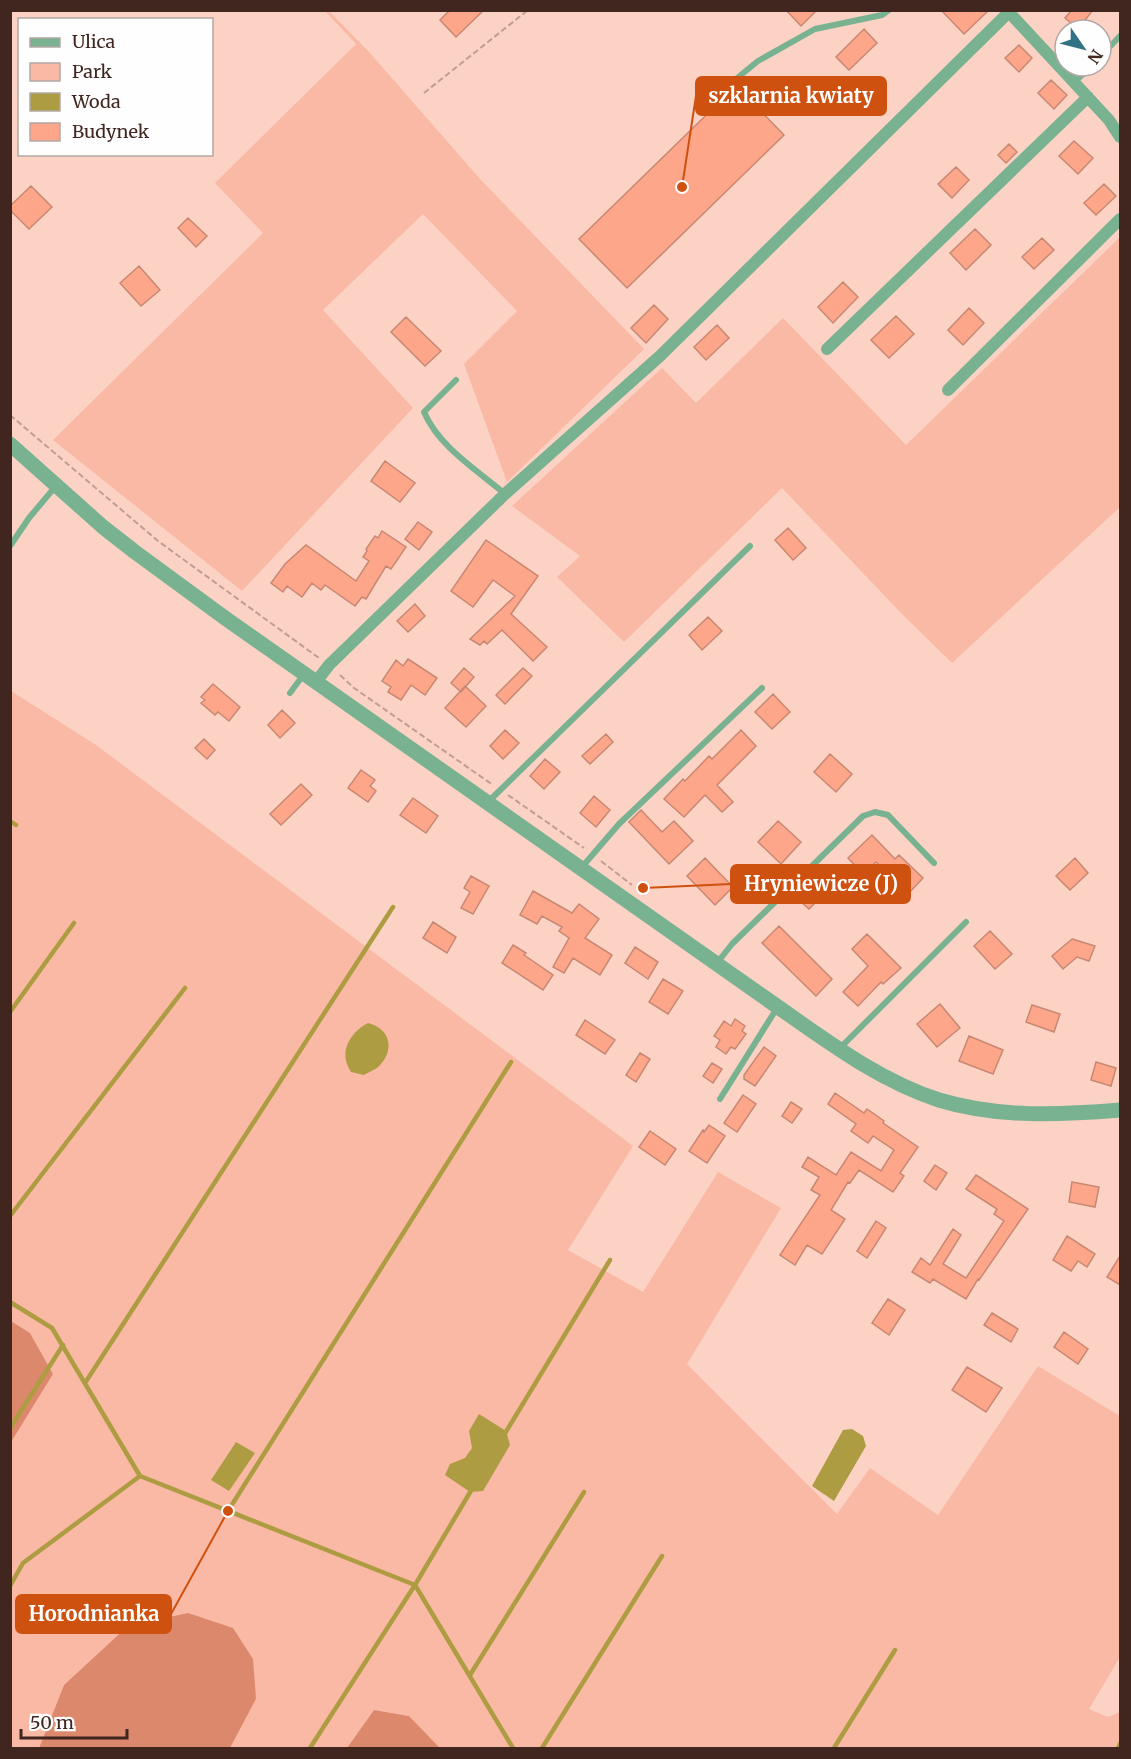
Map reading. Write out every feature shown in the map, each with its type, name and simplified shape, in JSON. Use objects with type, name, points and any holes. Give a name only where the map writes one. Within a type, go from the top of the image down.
[{"type":"street","points":[[310,678],[329,665],[505,494],[660,356],[1008,11],[1109,120],[1120,137]]},
{"type":"street","points":[[827,349],[1088,97]]},
{"type":"street","points":[[948,390],[1120,219]]},
{"type":"street","points":[[10,444],[118,539],[310,678],[716,964],[871,1070],[939,1100],[976,1108],[1050,1115],[1120,1110]]},
{"type":"lane","points":[[736,79],[758,61],[815,29],[882,15],[889,10]]},
{"type":"lane","points":[[1075,82],[1079,78]]},
{"type":"lane","points":[[456,380],[424,412],[429,425],[442,441],[505,494]]},
{"type":"lane","points":[[10,546],[29,518],[58,484]]},
{"type":"lane","points":[[488,802],[750,546]]},
{"type":"lane","points":[[290,693],[310,678]]},
{"type":"lane","points":[[581,868],[619,824],[762,688]]},
{"type":"lane","points":[[716,964],[732,944],[863,816],[875,812],[888,815],[934,863]]},
{"type":"lane","points":[[839,1049],[966,922]]},
{"type":"lane","points":[[720,1099],[778,1007]]},
{"type":"path","points":[[424,93],[528,10]]},
{"type":"path","points":[[10,414],[158,541],[329,665],[354,688],[592,854],[630,882],[635,889]]},
{"type":"green space","points":[[325,11],[329,11],[370,53],[480,179],[644,349],[507,482],[464,364],[517,311],[423,214],[323,310],[413,408],[242,591],[53,440],[263,233],[215,183],[356,44]]},
{"type":"green space","points":[[1120,237],[1120,507],[952,663],[782,488],[624,642],[557,577],[580,556],[512,506],[662,368],[696,403],[783,318],[906,445]]},
{"type":"green space","points":[[11,691],[96,745],[633,1146],[568,1250],[643,1292],[718,1172],[781,1208],[687,1364],[837,1514],[870,1468],[938,1515],[1038,1366],[1120,1416],[1120,1657],[1089,1709],[1108,1717],[1120,1712],[1120,1748],[440,1748],[409,1716],[374,1710],[347,1748],[230,1748],[256,1699],[64,1685],[39,1748],[11,1748],[10,1442],[53,1374],[30,1333],[11,1321]]},
{"type":"shaded area","points":[[11,1321],[30,1333],[53,1374],[11,1442]]},
{"type":"shaded area","points":[[188,1613],[233,1628],[253,1659],[256,1699],[230,1748],[39,1748],[64,1685],[128,1626]]},
{"type":"shaded area","points":[[374,1710],[409,1716],[440,1748],[347,1748]]},
{"type":"water","points":[[368,1023],[382,1030],[388,1042],[388,1048],[383,1062],[364,1075],[351,1072],[347,1065],[346,1051],[351,1038]]},
{"type":"water","points":[[479,1414],[506,1431],[510,1445],[483,1491],[470,1492],[445,1475],[450,1464],[465,1458],[472,1448],[469,1431]]},
{"type":"water","points":[[852,1429],[863,1436],[866,1446],[834,1501],[812,1486],[843,1430]]},
{"type":"water","points":[[236,1442],[255,1453],[229,1491],[211,1480]]},
{"type":"building","points":[[450,10],[484,10],[456,37],[440,20]]},
{"type":"building","points":[[786,10],[817,10],[801,26]]},
{"type":"building","points":[[941,10],[989,10],[964,34]]},
{"type":"building","points":[[1072,10],[1093,10],[1087,18],[1065,18]]},
{"type":"building","points":[[864,29],[877,43],[849,70],[836,57]]},
{"type":"building","points":[[1019,45],[1032,58],[1019,72],[1005,58]]},
{"type":"building","points":[[1051,80],[1067,95],[1054,109],[1038,93]]},
{"type":"building","points":[[736,86],[784,135],[627,288],[579,239]]},
{"type":"building","points":[[1074,141],[1093,158],[1078,174],[1059,156]]},
{"type":"building","points":[[1009,144],[1017,152],[1006,163],[998,155]]},
{"type":"building","points":[[956,167],[969,180],[952,198],[938,184]]},
{"type":"building","points":[[1104,184],[1116,196],[1096,215],[1084,203]]},
{"type":"building","points":[[31,186],[52,207],[29,229],[10,210],[10,206]]},
{"type":"building","points":[[188,218],[207,236],[196,247],[178,228]]},
{"type":"building","points":[[975,229],[991,245],[966,270],[950,253]]},
{"type":"building","points":[[1042,238],[1054,250],[1034,269],[1022,257]]},
{"type":"building","points":[[139,266],[160,290],[141,306],[120,283]]},
{"type":"building","points":[[843,282],[858,297],[833,323],[818,307]]},
{"type":"building","points":[[654,305],[668,319],[646,343],[631,328]]},
{"type":"building","points":[[969,308],[984,323],[963,345],[948,330]]},
{"type":"building","points":[[896,316],[914,334],[889,358],[871,340]]},
{"type":"building","points":[[406,317],[441,351],[425,366],[391,332]]},
{"type":"building","points":[[717,325],[729,338],[706,360],[694,347]]},
{"type":"building","points":[[385,461],[415,483],[400,502],[371,481]]},
{"type":"building","points":[[418,522],[432,532],[419,550],[405,539]]},
{"type":"building","points":[[788,528],[806,548],[793,560],[775,540]]},
{"type":"building","points":[[382,531],[406,547],[391,569],[386,566],[366,599],[362,597],[355,606],[325,585],[321,590],[312,583],[302,597],[287,586],[283,592],[271,583],[285,564],[306,545],[356,581],[369,561],[363,557],[366,549],[375,536],[378,538]]},
{"type":"building","points":[[486,540],[538,576],[511,614],[547,647],[533,661],[502,630],[487,644],[484,641],[480,645],[470,639],[515,596],[493,580],[473,607],[451,591]]},
{"type":"building","points":[[415,604],[425,616],[408,632],[397,621]]},
{"type":"building","points":[[708,617],[722,631],[702,650],[689,635]]},
{"type":"building","points":[[408,659],[437,678],[425,695],[411,685],[401,700],[388,692],[391,687],[382,681],[396,660],[403,666]]},
{"type":"building","points":[[464,668],[474,677],[461,692],[451,683]]},
{"type":"building","points":[[523,668],[532,676],[505,704],[496,695]]},
{"type":"building","points":[[213,684],[240,707],[229,721],[218,712],[215,715],[201,703],[205,700],[201,697]]},
{"type":"building","points":[[465,686],[486,706],[466,727],[445,708]]},
{"type":"building","points":[[773,694],[790,712],[772,729],[755,712]]},
{"type":"building","points":[[282,710],[295,723],[280,738],[268,725]]},
{"type":"building","points":[[505,730],[519,743],[503,759],[490,746]]},
{"type":"building","points":[[741,730],[756,746],[717,785],[733,802],[722,812],[705,795],[684,817],[664,799],[709,756],[712,759]]},
{"type":"building","points":[[606,734],[613,742],[590,764],[582,756]]},
{"type":"building","points":[[204,739],[215,750],[207,759],[195,748]]},
{"type":"building","points":[[830,754],[852,774],[836,792],[814,772]]},
{"type":"building","points":[[545,759],[560,772],[544,789],[530,776]]},
{"type":"building","points":[[361,770],[375,780],[370,786],[376,791],[368,802],[348,788]]},
{"type":"building","points":[[301,784],[312,795],[281,825],[270,814]]},
{"type":"building","points":[[594,796],[610,810],[596,827],[580,813]]},
{"type":"building","points":[[413,798],[438,816],[426,833],[400,815]]},
{"type":"building","points":[[641,810],[662,832],[674,821],[693,841],[669,864],[629,822]]},
{"type":"building","points":[[778,821],[801,842],[781,864],[758,842]]},
{"type":"building","points":[[872,835],[895,859],[899,855],[923,878],[909,893],[876,862],[863,874],[848,858]]},
{"type":"building","points":[[705,858],[733,887],[715,905],[687,876]]},
{"type":"building","points":[[1075,858],[1088,873],[1070,890],[1056,876]]},
{"type":"building","points":[[471,876],[489,886],[473,914],[461,908],[470,892],[464,888]]},
{"type":"building","points":[[533,891],[572,913],[579,904],[599,919],[585,938],[612,955],[600,975],[573,958],[564,973],[553,967],[569,938],[559,931],[562,927],[542,916],[537,924],[520,915]]},
{"type":"building","points":[[808,891],[817,901],[809,909],[799,900]]},
{"type":"building","points":[[433,922],[456,937],[447,953],[423,938]]},
{"type":"building","points":[[779,926],[832,979],[816,996],[762,943]]},
{"type":"building","points":[[990,931],[1012,954],[995,969],[974,946]]},
{"type":"building","points":[[867,934],[901,968],[883,984],[881,982],[858,1006],[843,992],[868,966],[852,949]]},
{"type":"building","points":[[1072,939],[1095,946],[1089,961],[1077,957],[1063,969],[1052,956]]},
{"type":"building","points":[[513,945],[553,975],[543,990],[502,963]]},
{"type":"building","points":[[635,947],[658,962],[648,979],[625,963]]},
{"type":"building","points":[[663,979],[683,991],[668,1014],[649,1002]]},
{"type":"building","points":[[940,1004],[960,1028],[937,1047],[917,1024]]},
{"type":"building","points":[[1032,1005],[1060,1014],[1054,1032],[1026,1022]]},
{"type":"building","points":[[735,1019],[745,1026],[742,1031],[746,1034],[735,1049],[731,1047],[726,1054],[716,1047],[720,1040],[714,1036],[724,1021],[731,1026]]},
{"type":"building","points":[[585,1020],[615,1040],[605,1054],[576,1035]]},
{"type":"building","points":[[969,1036],[1003,1050],[993,1074],[959,1061]]},
{"type":"building","points":[[764,1047],[776,1056],[755,1086],[744,1079],[744,1075]]},
{"type":"building","points":[[640,1053],[650,1059],[636,1082],[626,1075]]},
{"type":"building","points":[[1096,1062],[1116,1068],[1111,1086],[1091,1080]]},
{"type":"building","points":[[712,1063],[722,1069],[713,1083],[703,1076]]},
{"type":"building","points":[[835,1093],[864,1113],[867,1109],[918,1147],[900,1173],[904,1176],[893,1192],[859,1170],[850,1183],[848,1182],[831,1210],[845,1219],[822,1254],[807,1245],[795,1265],[780,1255],[820,1195],[811,1190],[819,1177],[802,1167],[808,1157],[836,1175],[851,1152],[881,1171],[894,1150],[873,1136],[868,1143],[851,1131],[856,1124],[828,1104]]},
{"type":"building","points":[[743,1095],[756,1104],[737,1132],[724,1123]]},
{"type":"building","points":[[791,1102],[802,1109],[792,1123],[782,1116]]},
{"type":"building","points":[[709,1125],[725,1136],[707,1163],[689,1151]]},
{"type":"building","points":[[650,1131],[676,1149],[665,1165],[639,1147]]},
{"type":"building","points":[[935,1165],[947,1173],[936,1190],[924,1181]]},
{"type":"building","points":[[976,1175],[1028,1209],[966,1299],[933,1279],[930,1283],[912,1272],[921,1258],[930,1265],[953,1229],[961,1235],[943,1264],[966,1278],[1004,1221],[994,1214],[997,1209],[966,1189]]},
{"type":"building","points":[[1072,1182],[1099,1187],[1095,1207],[1069,1202]]},
{"type":"building","points":[[876,1221],[886,1228],[867,1258],[857,1251]]},
{"type":"building","points":[[1067,1236],[1095,1254],[1087,1267],[1078,1261],[1071,1271],[1053,1260]]},
{"type":"building","points":[[1120,1256],[1120,1285],[1107,1277]]},
{"type":"building","points":[[888,1299],[905,1310],[889,1335],[872,1323]]},
{"type":"building","points":[[992,1313],[1018,1329],[1011,1342],[984,1325]]},
{"type":"building","points":[[1064,1332],[1088,1349],[1078,1364],[1054,1347]]},
{"type":"building","points":[[967,1367],[1002,1388],[986,1412],[952,1390]]},
{"type":"waterway","points":[[10,821],[16,825]]},
{"type":"waterway","points":[[85,1383],[393,907]]},
{"type":"waterway","points":[[10,1012],[74,923]]},
{"type":"waterway","points":[[10,1216],[185,988]]},
{"type":"waterway","points":[[228,1511],[511,1062]]},
{"type":"waterway","points":[[504,1435],[610,1260]]},
{"type":"waterway","points":[[10,1302],[52,1328],[140,1476]]},
{"type":"waterway","points":[[10,1428],[63,1345]]},
{"type":"waterway","points":[[10,1586],[23,1563],[140,1476],[415,1585],[513,1748]]},
{"type":"waterway","points":[[310,1748],[415,1585],[472,1489]]},
{"type":"waterway","points":[[470,1675],[584,1492]]},
{"type":"waterway","points":[[542,1748],[662,1556]]},
{"type":"waterway","points":[[834,1748],[895,1650]]},
{"type":"waterway","points":[[1118,1748],[1120,1744]]},
{"type":"place","name":"szklarnia kwiaty","points":[[682,187]]},
{"type":"place","name":"Hryniewicze (J)","points":[[643,888]]},
{"type":"place","name":"Horodnianka","points":[[228,1511]]}]
